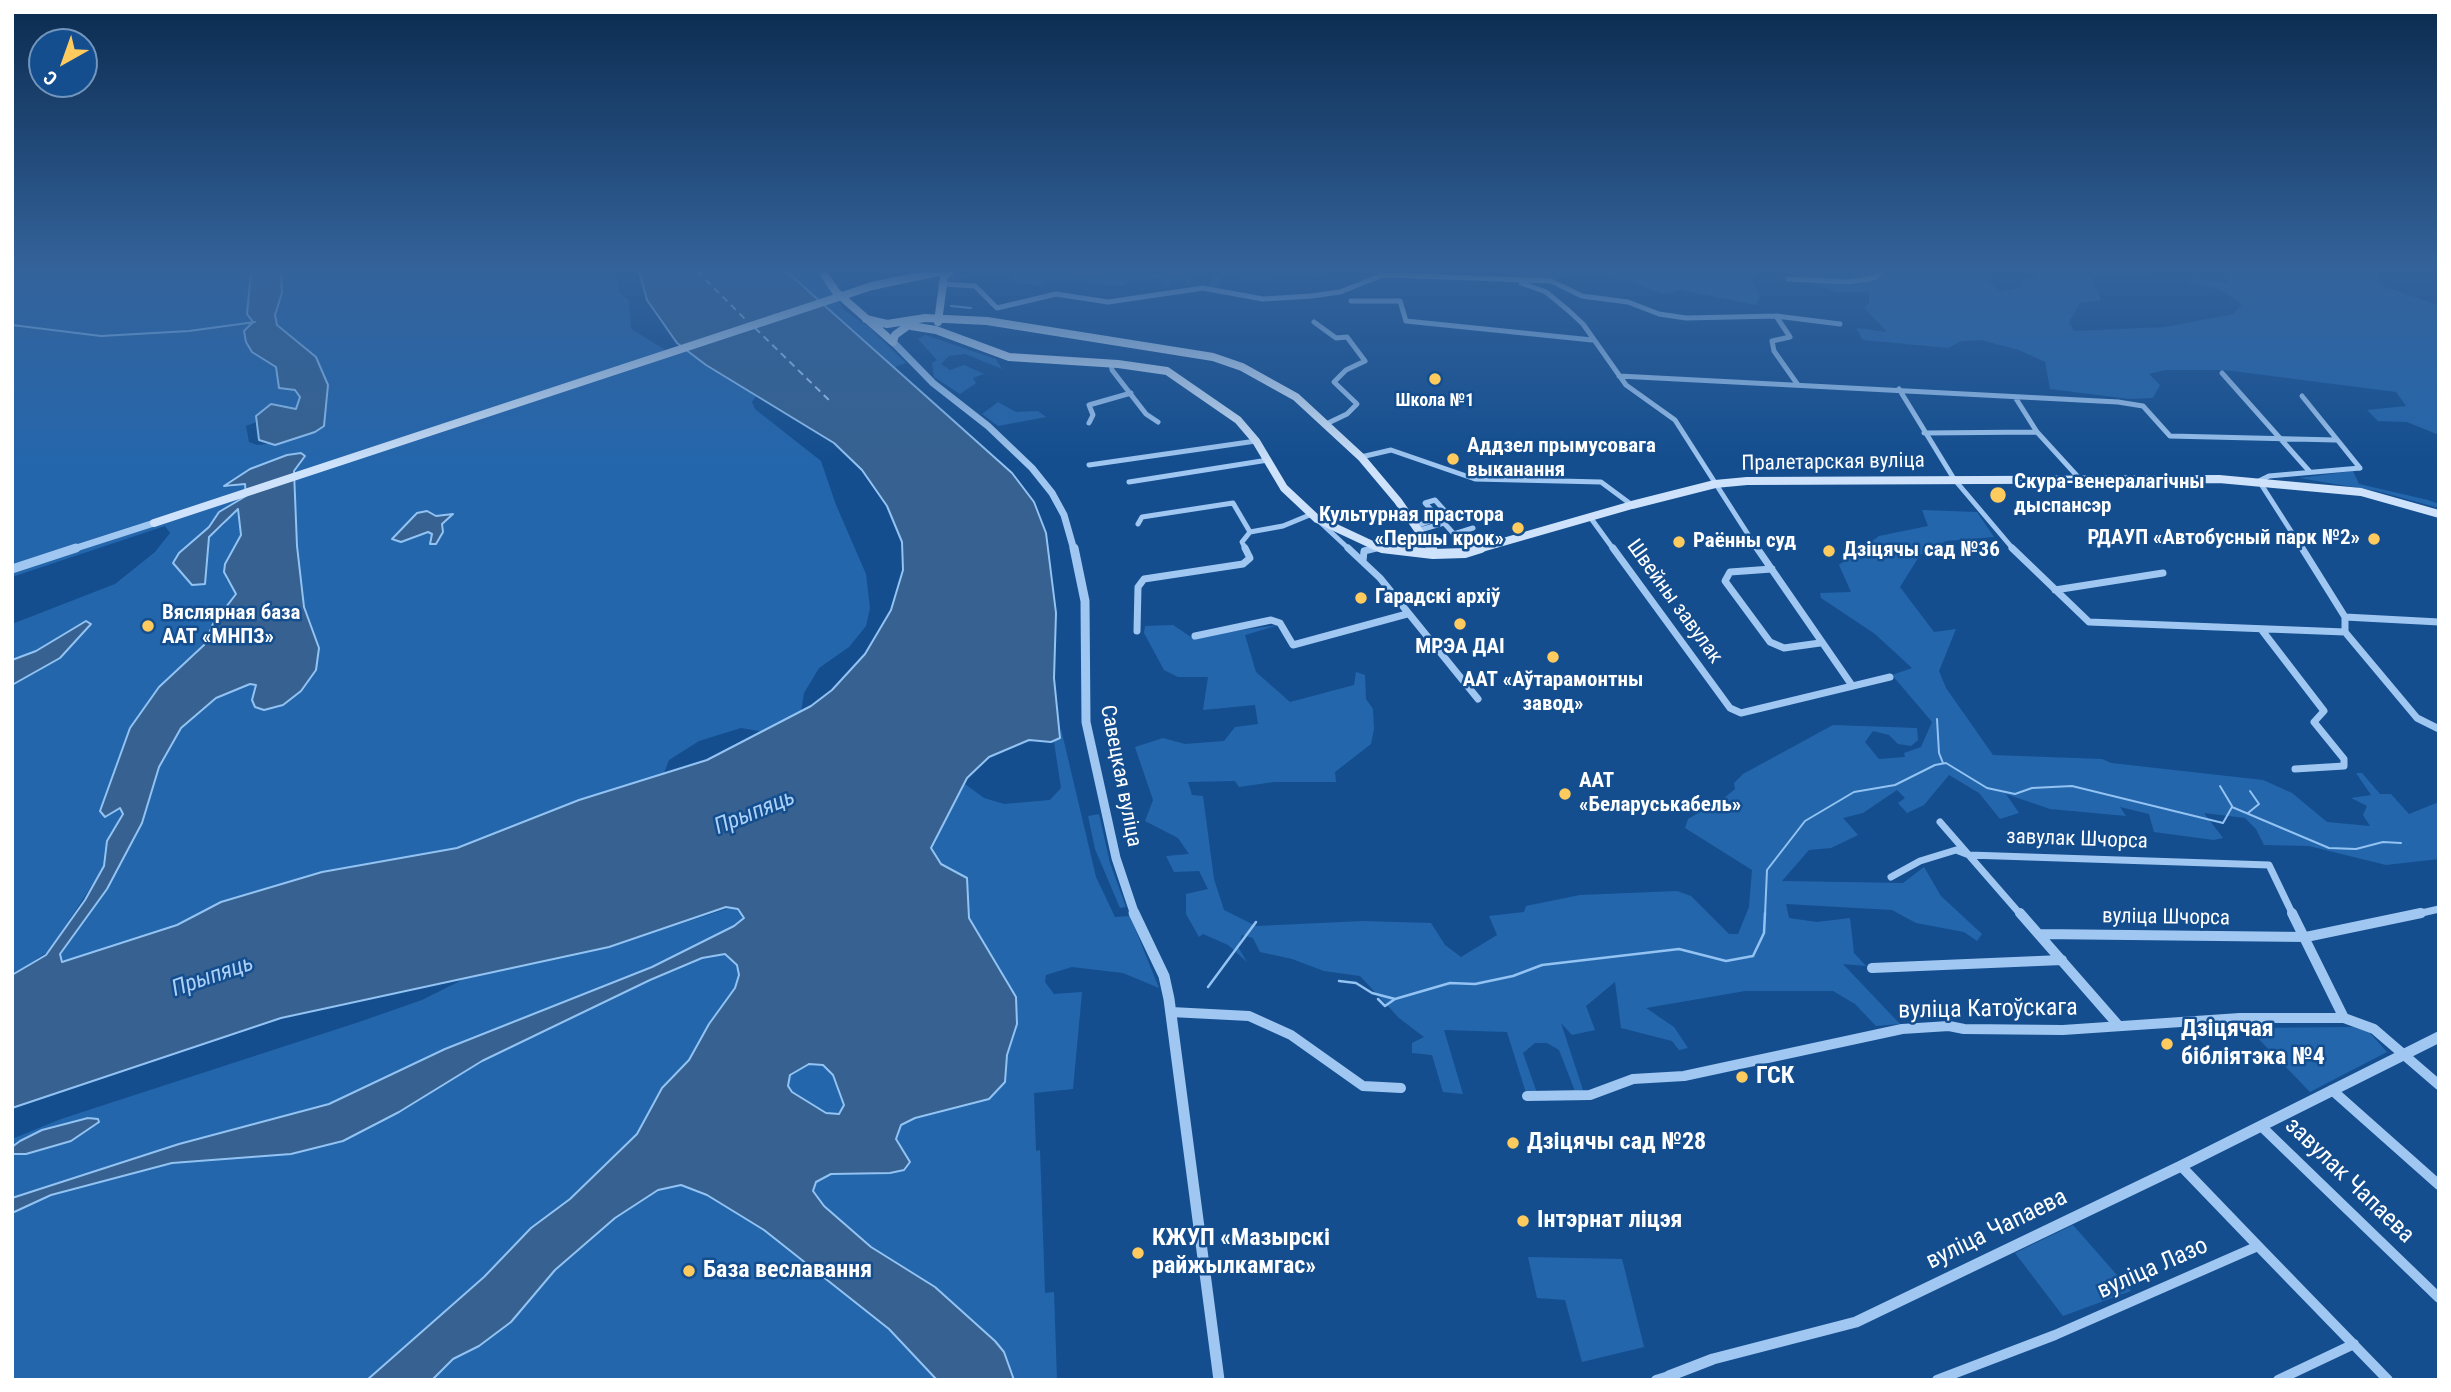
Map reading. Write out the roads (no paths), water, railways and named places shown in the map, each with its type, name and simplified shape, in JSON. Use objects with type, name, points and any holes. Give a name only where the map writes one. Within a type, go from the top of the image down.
[{"type":"main road","points":[[154,523],[721,336]]},
{"type":"main road","name":"Савецкая вуліца","points":[[891,336],[893,342]]},
{"type":"main road","points":[[893,342],[895,336]]},
{"type":"main road","name":"Пралетарская вуліца","points":[[951,336],[1009,357],[1156,368],[1179,377],[1238,420],[1256,441],[1284,488],[1314,517],[1379,548],[1433,554],[1465,553],[1715,484],[2079,478],[2259,481],[2361,492],[2439,514]]},
{"type":"main road","points":[[1072,336],[1230,362],[1273,382],[1296,397],[1361,457],[1418,528],[1433,554]]},
{"type":"street","points":[[1325,424],[1347,414],[1357,404],[1334,383],[1346,370],[1365,361],[1347,337],[1333,336]]},
{"type":"street","points":[[1552,336],[1592,340]]},
{"type":"street","points":[[1590,336],[1621,378],[1675,420],[1820,643],[1851,684],[1890,677]]},
{"type":"street","points":[[1789,336],[1772,341],[1774,351],[1798,385]]},
{"type":"street","name":"Савецкая вуліца","points":[[893,342],[933,383],[988,426],[1032,468],[1065,515],[1085,601],[1086,722],[1116,858],[1133,910],[1164,976],[1171,1012],[1219,1380]]},
{"type":"street","points":[[1111,363],[1112,370],[1146,414],[1158,422]]},
{"type":"street","points":[[2222,373],[2310,472]]},
{"type":"street","points":[[1621,378],[1899,389],[2143,405],[2170,436],[2336,440]]},
{"type":"street","points":[[1899,389],[1954,479],[2000,537],[2089,622],[2345,632]]},
{"type":"street","points":[[1089,423],[1093,415],[1089,405],[1131,393]]},
{"type":"street","points":[[2302,396],[2360,468],[2269,476],[2259,481],[2345,617],[2345,632],[2417,718],[2439,729]]},
{"type":"street","points":[[2015,397],[2037,432],[2079,478]]},
{"type":"street","points":[[1924,433],[2037,432]]},
{"type":"street","points":[[1089,465],[1256,441]]},
{"type":"street","points":[[1361,457],[1391,450],[1475,479],[1601,482],[1632,505]]},
{"type":"street","points":[[1129,482],[1268,460]]},
{"type":"street","points":[[1452,519],[1435,500],[1425,503],[1454,534],[1474,528]]},
{"type":"street","points":[[1138,524],[1142,517],[1233,503],[1250,532]]},
{"type":"street","points":[[1418,528],[1463,516]]},
{"type":"street","points":[[1136,631],[1138,587],[1141,580],[1243,564],[1250,558],[1242,542],[1250,532],[1314,517],[1363,561],[1478,699]]},
{"type":"street","name":"Швейны завулак","points":[[1590,517],[1730,708],[1741,713],[1851,684]]},
{"type":"street","points":[[12,569],[154,523]]},
{"type":"street","points":[[1363,561],[1364,551],[1379,548]]},
{"type":"street","points":[[1772,569],[1730,572],[1725,576],[1725,581],[1770,642],[1784,648],[1820,643]]},
{"type":"street","points":[[2055,590],[2163,573]]},
{"type":"street","points":[[1195,636],[1275,620],[1293,645],[1407,614]]},
{"type":"street","points":[[2345,617],[2439,622]]},
{"type":"street","points":[[2261,629],[2324,710],[2314,722],[2344,758],[2344,766],[2295,768]]},
{"type":"street","points":[[1940,822],[2118,1024]]},
{"type":"street","name":"завулак Шчорса","points":[[1891,877],[1920,861],[1956,850],[1969,855],[2269,865],[2306,937]]},
{"type":"street","name":"вуліца Шчорса","points":[[2040,934],[2306,937],[2439,909]]},
{"type":"street","points":[[2306,937],[2344,1018]]},
{"type":"street","points":[[1872,968],[2062,960]]},
{"type":"street","points":[[1171,1012],[1249,1016],[1291,1035],[1363,1086],[1401,1088]]},
{"type":"street","name":"вуліца Катоўскага","points":[[1527,1096],[1590,1095],[1633,1079],[1684,1076],[1902,1028],[1949,1026],[1964,1029],[2063,1030],[2118,1024],[2240,1018],[2344,1018],[2374,1029],[2403,1055]]},
{"type":"street","name":"вуліца Чапаева","points":[[1662,1378],[1713,1359],[1856,1322],[2181,1166],[2259,1124],[2439,1037]]},
{"type":"street","points":[[2403,1055],[2439,1085]]},
{"type":"street","points":[[2332,1090],[2439,1185]]},
{"type":"street","name":"завулак Чапаева","points":[[2259,1124],[2439,1298]]},
{"type":"street","points":[[2181,1166],[2388,1380]]},
{"type":"street","name":"вуліца Лазо","points":[[1937,1380],[2055,1335],[2258,1246]]},
{"type":"street","points":[[2278,1380],[2354,1343]]},
{"type":"water","points":[[245,336],[290,336],[316,357],[328,385],[324,426],[315,432],[275,445],[259,440],[256,416],[271,404],[296,409],[300,397],[295,390],[279,388],[276,367],[252,352]]},
{"type":"water","name":"Прыпяць","points":[[672,336],[859,336],[1012,473],[1034,502],[1046,533],[1056,613],[1054,678],[1060,738],[1051,742],[1029,740],[989,757],[967,778],[931,848],[941,864],[967,878],[969,918],[1016,997],[1017,1024],[1007,1055],[1005,1082],[989,1099],[915,1118],[901,1125],[896,1139],[910,1162],[904,1170],[890,1173],[831,1174],[816,1182],[813,1191],[824,1206],[871,1247],[935,1287],[995,1341],[1004,1352],[1014,1380],[937,1380],[889,1329],[764,1230],[707,1195],[681,1185],[658,1190],[615,1218],[555,1270],[511,1322],[479,1346],[453,1359],[432,1380],[367,1380],[484,1277],[531,1228],[570,1199],[637,1134],[662,1088],[689,1060],[709,1024],[735,988],[739,975],[737,965],[725,954],[702,958],[650,980],[482,1061],[399,1112],[343,1141],[291,1154],[172,1163],[51,1195],[12,1213],[12,1198],[179,1144],[329,1104],[445,1049],[652,967],[734,926],[744,918],[738,909],[726,907],[609,947],[281,1018],[12,1108],[12,975],[46,955],[85,900],[104,866],[107,841],[123,814],[120,808],[105,817],[100,811],[130,728],[159,687],[204,645],[213,624],[236,594],[224,572],[225,564],[241,535],[238,509],[209,537],[205,584],[192,585],[173,563],[179,553],[209,527],[219,512],[246,496],[245,484],[224,486],[250,469],[287,455],[301,453],[305,456],[294,471],[297,546],[304,607],[319,648],[316,670],[301,691],[283,705],[264,710],[255,707],[252,700],[256,685],[250,684],[216,698],[181,728],[159,767],[142,823],[107,889],[60,954],[62,962],[177,925],[221,902],[322,872],[457,848],[579,800],[707,760],[811,706],[832,690],[865,654],[891,610],[903,570],[902,542],[887,506],[862,470],[834,443],[706,365],[677,343]],"holes":[[[809,1064],[823,1065],[833,1075],[844,1105],[839,1114],[826,1113],[792,1092],[788,1086],[790,1075]]]},
{"type":"water","points":[[427,511],[436,516],[453,514],[442,524],[443,532],[436,544],[430,544],[432,534],[428,532],[401,542],[392,539],[417,513]]},
{"type":"water","points":[[86,621],[91,624],[60,658],[12,685],[12,660],[36,651]]},
{"type":"water","points":[[88,1118],[98,1119],[99,1122],[71,1141],[26,1154],[12,1154],[12,1147],[42,1130]]},
{"type":"waterway","points":[[1937,719],[1939,753],[1943,763]]},
{"type":"waterway","points":[[1765,915],[1767,870],[1805,821],[1854,792],[1895,785],[1935,765],[1946,763],[1987,788],[2015,794],[2032,788],[2072,786],[2223,823],[2232,807],[2329,848],[2356,849],[2383,842],[2401,843]]},
{"type":"waterway","points":[[2220,786],[2232,806]]},
{"type":"waterway","points":[[2248,813],[2259,804],[2250,791]]},
{"type":"waterway","points":[[1395,999],[1450,983],[1475,984],[1513,976],[1542,965],[1679,949],[1726,961],[1753,956],[1764,933],[1765,913]]},
{"type":"waterway","points":[[1208,987],[1256,922]]},
{"type":"waterway","points":[[1339,981],[1356,983],[1372,993],[1395,999]]},
{"type":"waterway","points":[[1378,999],[1385,1006],[1395,999]]},
{"type":"place","name":"Школа №1","points":[[1435,379]]},
{"type":"place","name":"Аддзел прымусовага выканання","points":[[1453,459]]},
{"type":"place","name":"Скура-венералагічны дыспансэр","points":[[1998,495]]},
{"type":"place","name":"Культурная прастора «Першы крок»","points":[[1518,528]]},
{"type":"place","name":"РДАУП «Автобусный парк №2»","points":[[2374,539]]},
{"type":"place","name":"Раённы суд","points":[[1679,542]]},
{"type":"place","name":"Дзіцячы сад №36","points":[[1829,551]]},
{"type":"place","name":"Гарадскі архіў","points":[[1361,598]]},
{"type":"place","name":"МРЭА ДАІ","points":[[1460,624]]},
{"type":"place","name":"Вяслярная база ААТ «МНПЗ»","points":[[148,626]]},
{"type":"place","name":"ААТ «Аўтарамонтны завод»","points":[[1553,657]]},
{"type":"place","name":"ААТ «Беларуськабель»","points":[[1565,794]]},
{"type":"place","name":"Дзіцячая бібліятэка №4","points":[[2167,1044]]},
{"type":"place","name":"ГСК","points":[[1742,1077]]},
{"type":"place","name":"Дзіцячы сад №28","points":[[1513,1143]]},
{"type":"place","name":"Інтэрнат ліцэя","points":[[1523,1221]]},
{"type":"place","name":"КЖУП «Мазырскі райжылкамгас»","points":[[1138,1253]]},
{"type":"place","name":"База веславання","points":[[689,1271]]}]
